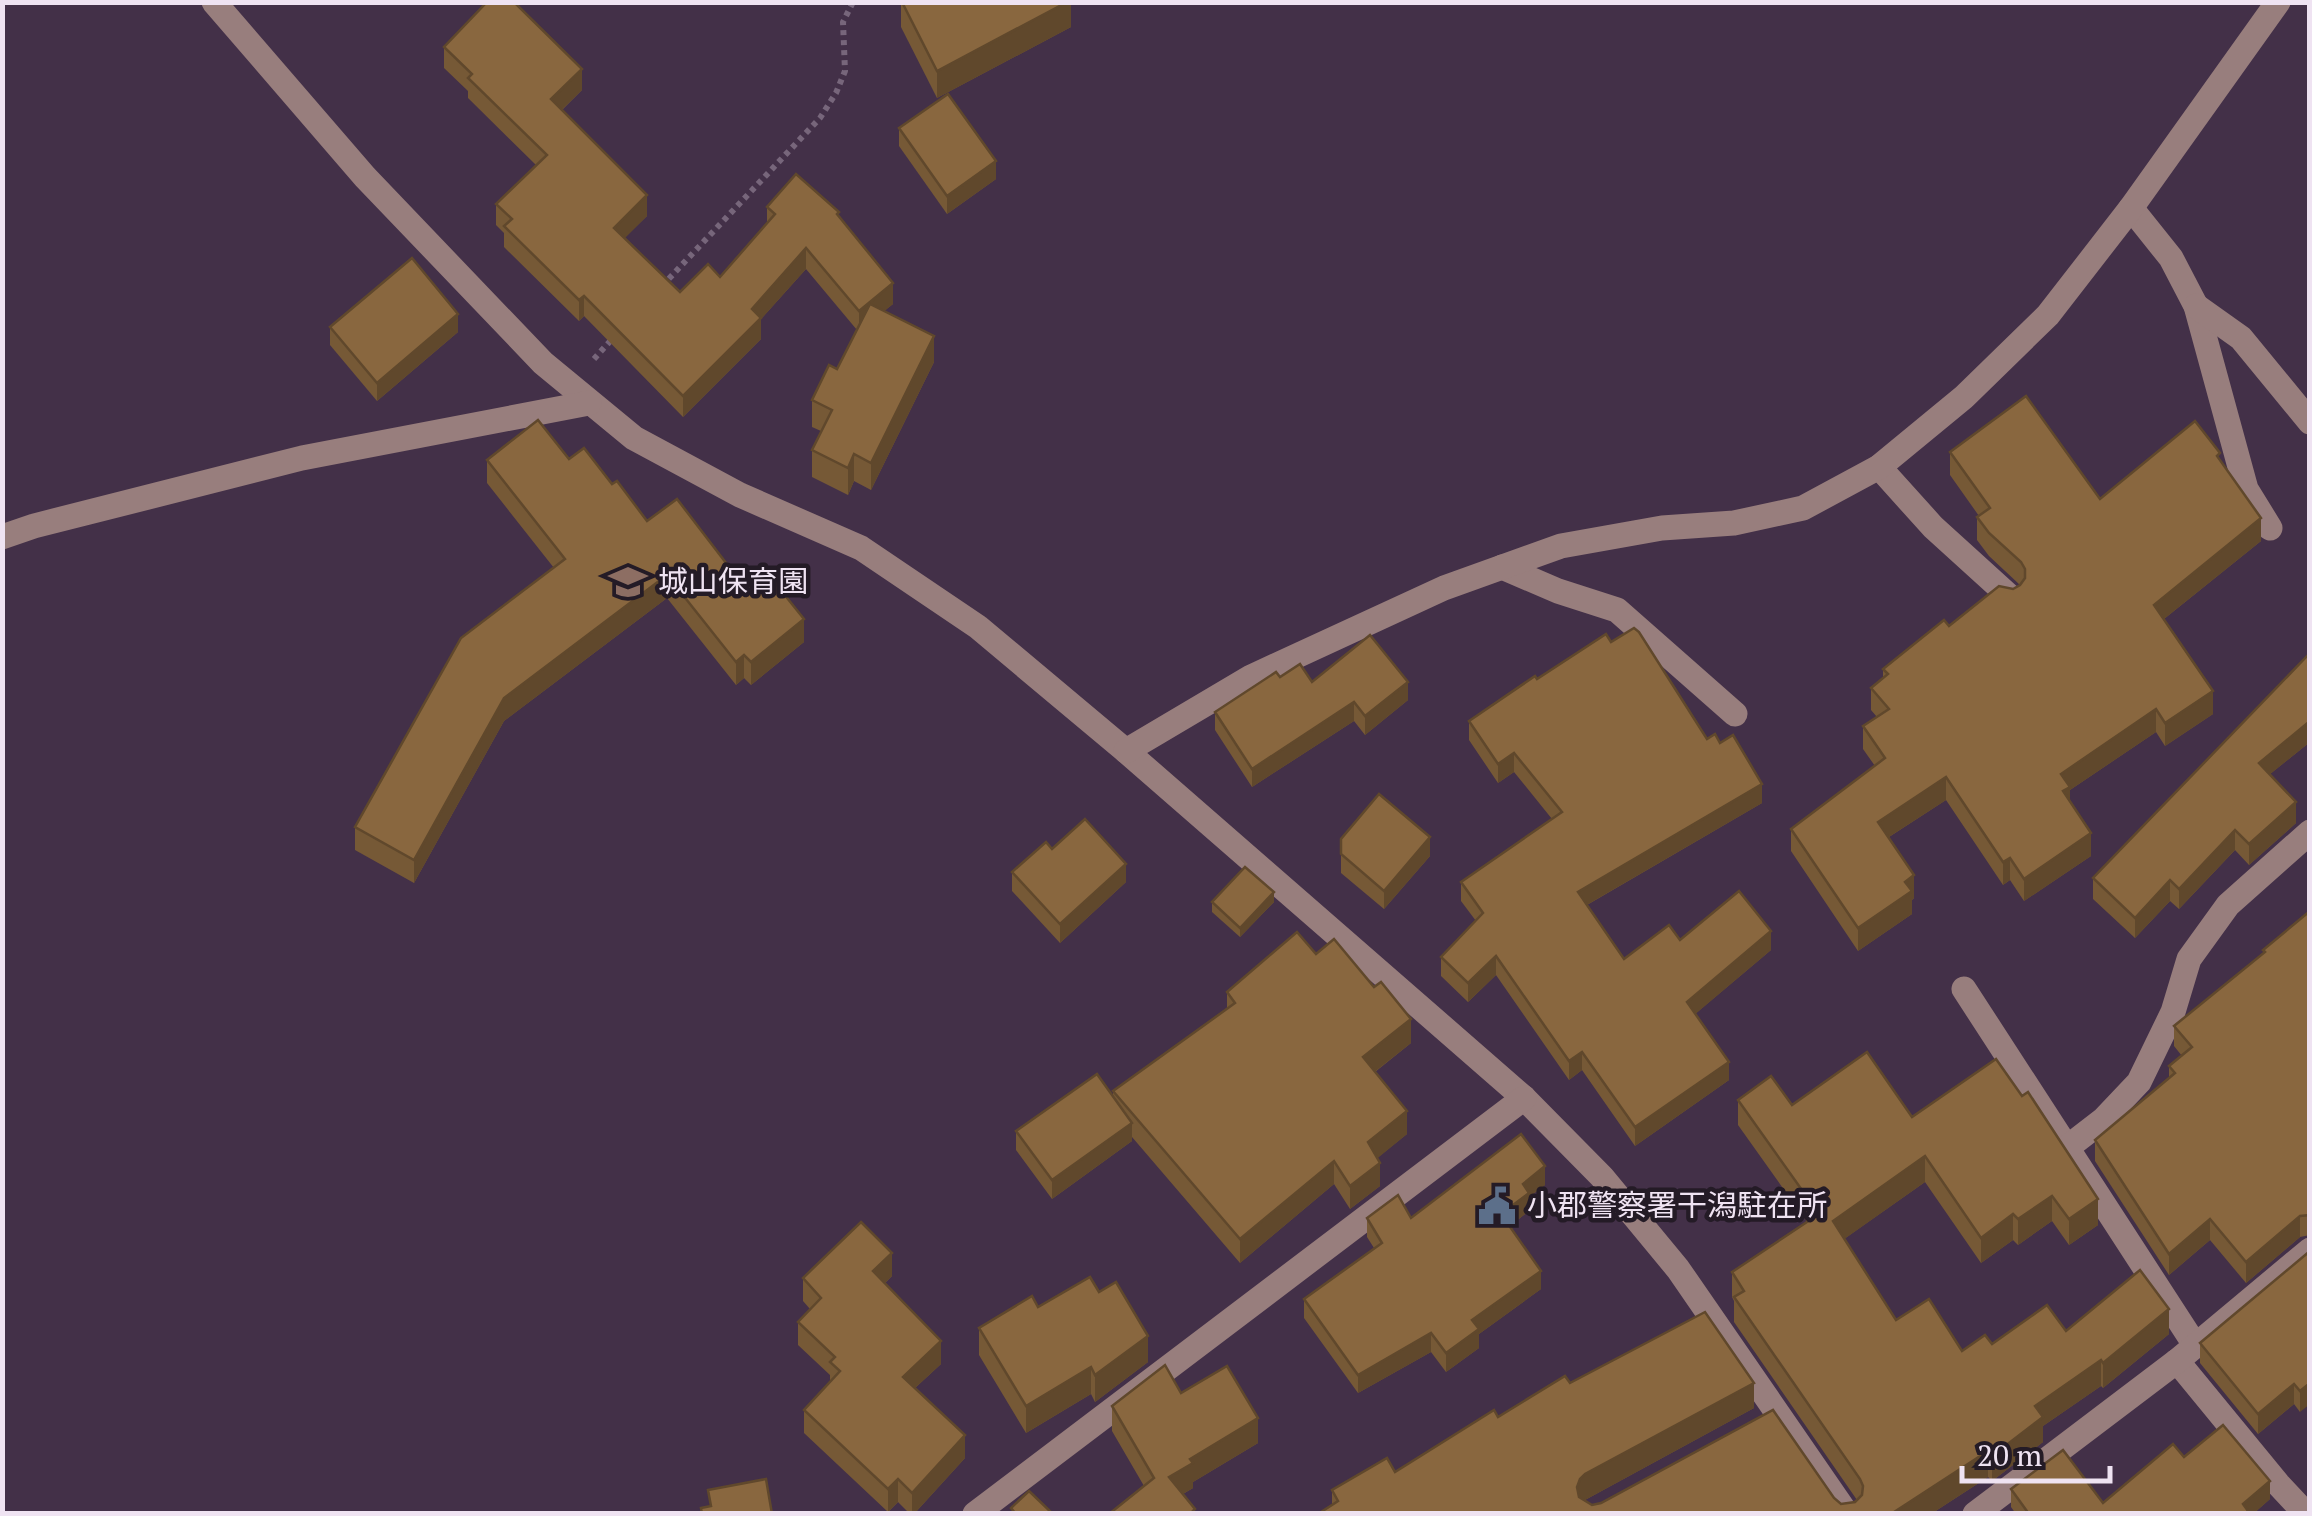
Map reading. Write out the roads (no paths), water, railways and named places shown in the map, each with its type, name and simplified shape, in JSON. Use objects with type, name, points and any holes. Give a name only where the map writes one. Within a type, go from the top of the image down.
[{"type":"street","points":[[214,2],[366,177],[569,386],[634,438],[740,495],[861,548],[978,627],[1524,1098],[1602,1177],[1678,1269],[1770,1418],[1847,1514]]},
{"type":"street","points":[[1126,751],[1251,678],[1444,588],[1562,546],[1662,528],[1734,523],[1803,508],[1879,468],[1964,397],[2048,315],[2278,2]]},
{"type":"street","points":[[2130,208],[2171,258],[2196,306],[2246,489],[2270,528]]},
{"type":"street","points":[[2196,306],[2241,338],[2310,422]]},
{"type":"street","points":[[2,536],[302,458],[590,403]]},
{"type":"street","points":[[1879,468],[1934,527],[2009,596]]},
{"type":"street","points":[[1502,567],[1617,610],[1735,714]]},
{"type":"street","points":[[2068,1147],[2103,1120],[2139,1082],[2173,1012],[2189,959],[2228,905],[2305,844]]},
{"type":"street","points":[[1964,990],[2068,1147],[2186,1353],[2278,1484],[2306,1514]]},
{"type":"street","points":[[976,1514],[1524,1098]]},
{"type":"street","points":[[1975,1514],[2186,1353],[2310,1250]]},
{"type":"place","name":"城山保育園","points":[[628,582]]},
{"type":"place","name":"小郡警察署干潟駐在所","points":[[1497,1206]]}]
